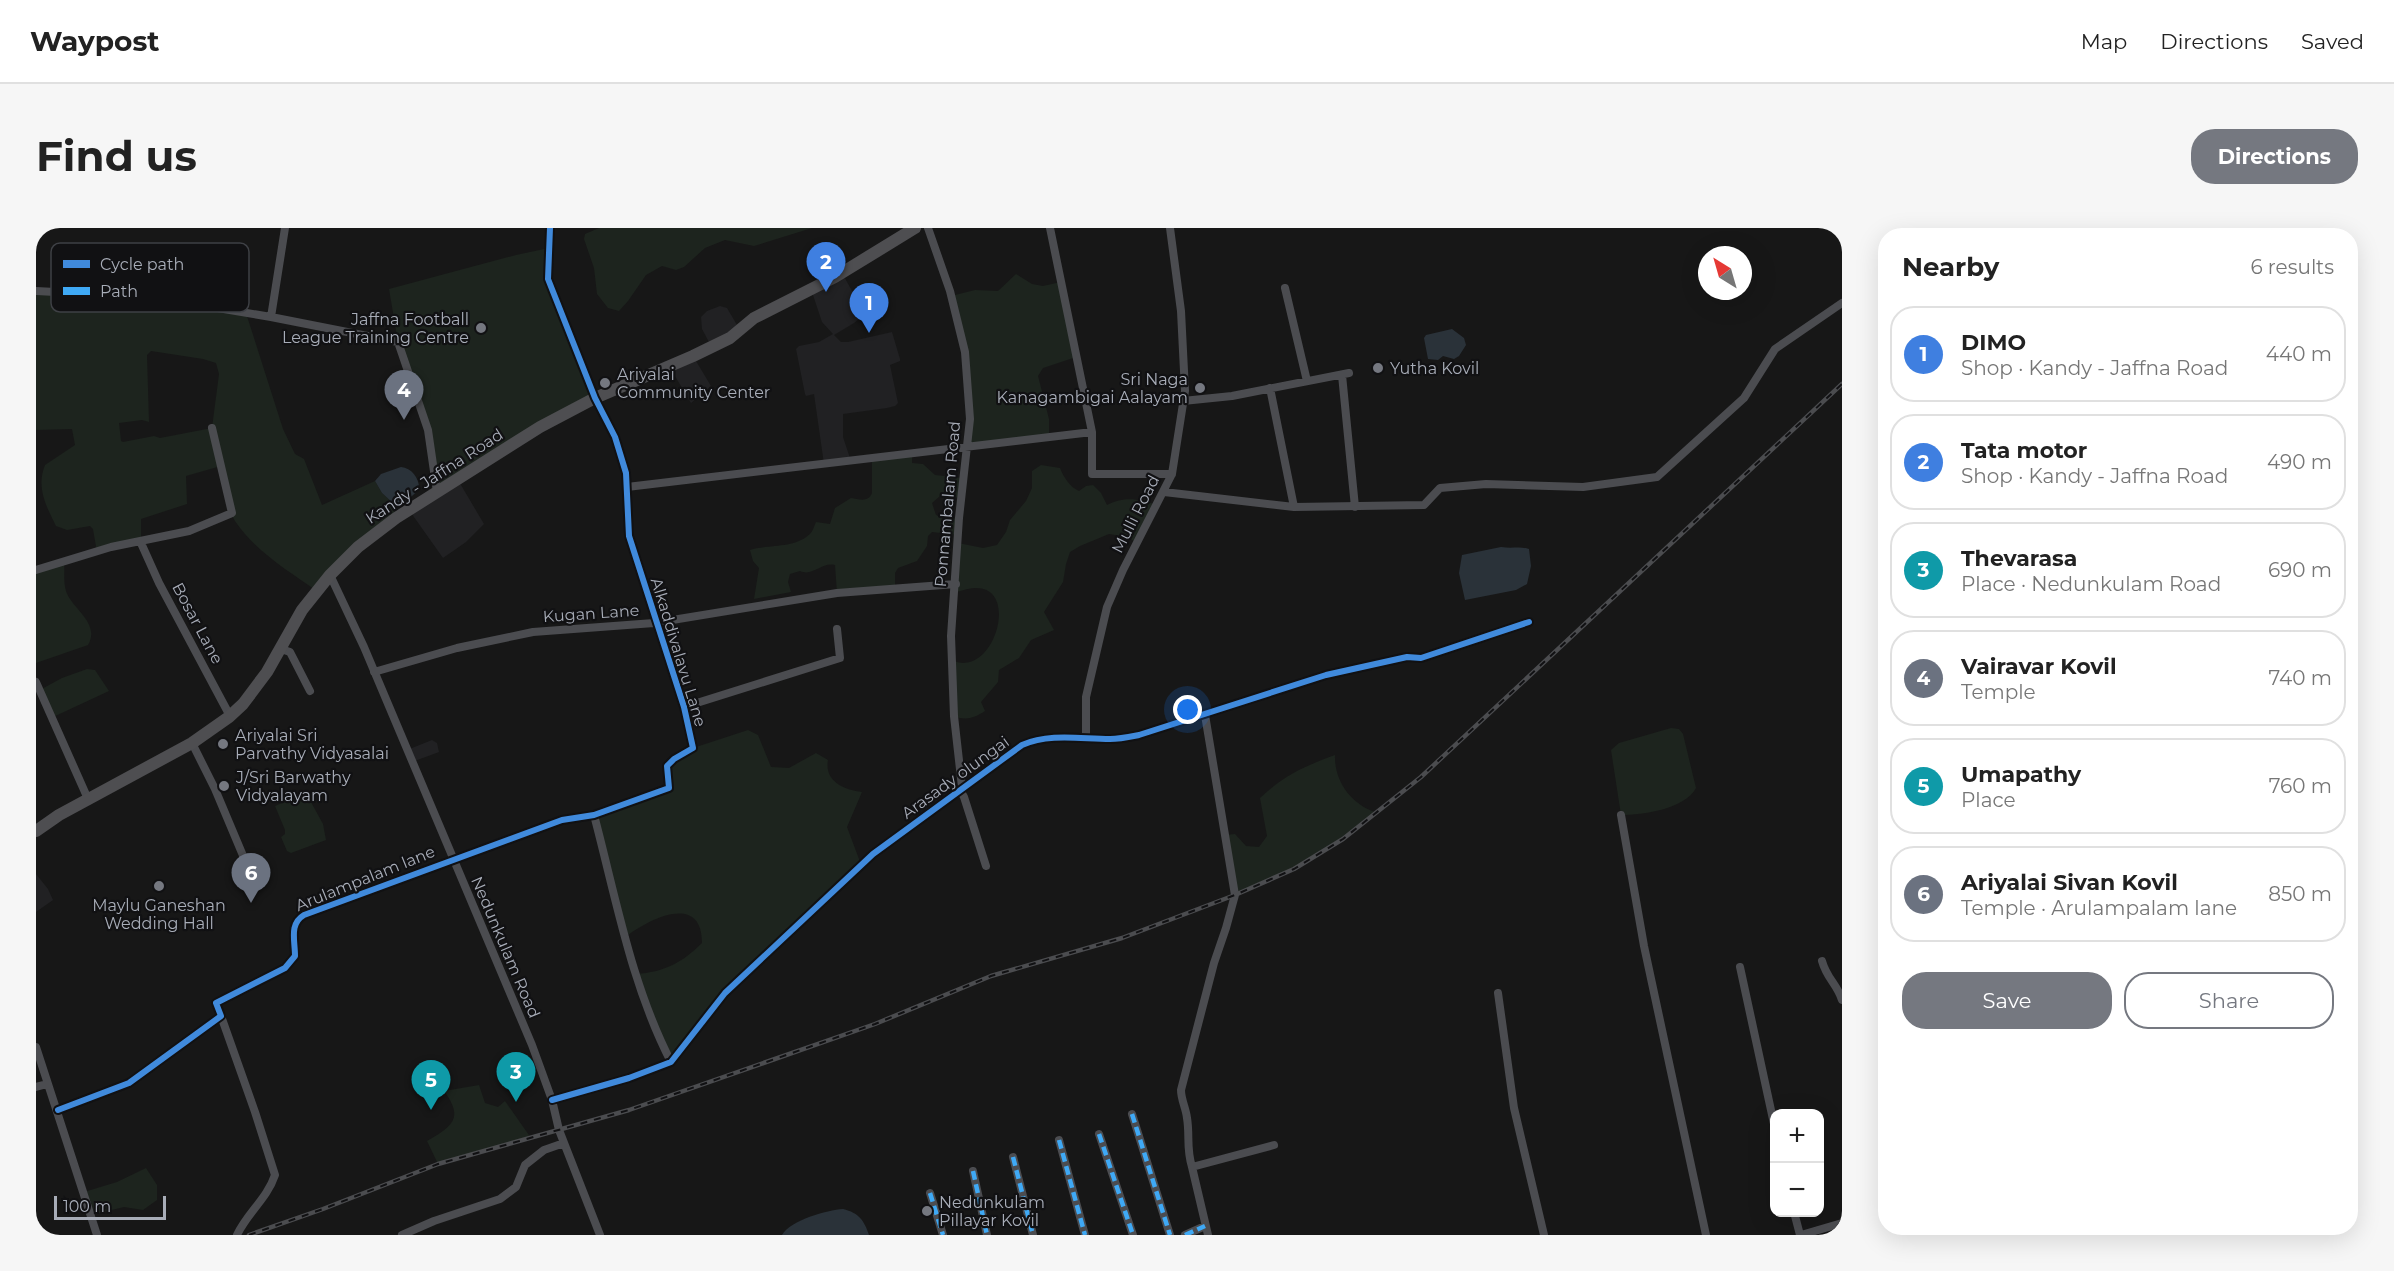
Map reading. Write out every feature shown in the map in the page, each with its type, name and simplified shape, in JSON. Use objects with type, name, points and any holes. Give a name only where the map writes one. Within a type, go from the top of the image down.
[{"type":"highway","name":"Kandy - Jaffna Road","points":[[36,831],[88,799],[192,743],[230,716],[253,692],[281,649],[302,610],[330,575],[358,547],[380,531],[540,427],[595,398],[730,338],[754,318],[835,277],[915,228]]},
{"type":"street","points":[[271,317],[285,228]]},
{"type":"street","name":"Alkaddivalavu Lane","points":[[453,859],[562,820],[594,815],[669,788],[667,766],[693,748],[684,706],[629,537],[626,473],[615,437],[595,398],[548,279],[550,228]]},
{"type":"street","name":"Ponnambalam Road","points":[[928,228],[940,257],[965,352],[970,419],[959,520],[951,636],[954,716],[961,788],[986,866]]},
{"type":"street","points":[[1050,228],[1092,432],[1092,474],[1172,474]]},
{"type":"street","name":"Mulli Road","points":[[1086,737],[1086,697],[1107,607],[1123,570],[1172,474],[1185,391],[1181,312],[1170,228]]},
{"type":"street","points":[[1285,288],[1307,381]]},
{"type":"street","points":[[36,291],[51,292]]},
{"type":"street","points":[[1164,492],[1294,507],[1424,505],[1440,488],[1463,485],[1534,484],[1583,487],[1657,477],[1744,398],[1775,349],[1842,303]]},
{"type":"street","points":[[241,312],[398,342],[428,430],[437,492]]},
{"type":"street","points":[[1183,401],[1232,396],[1345,374],[1355,507]]},
{"type":"street","points":[[1270,388],[1294,507]]},
{"type":"street","points":[[36,570],[111,548],[189,531],[232,513],[212,428]]},
{"type":"street","points":[[627,487],[1092,432]]},
{"type":"street","name":"Bosar Lane","points":[[141,543],[159,583],[230,716]]},
{"type":"street","name":"Nedunkulam Road","points":[[330,575],[348,610],[532,1045],[552,1100],[564,1143],[600,1235]]},
{"type":"street","name":"Kugan Lane","points":[[374,672],[457,648],[533,632],[658,623],[837,592],[956,584]]},
{"type":"street","name":"Arasady olungai","points":[[671,1062],[725,993],[873,854],[1022,745],[1038,738],[1112,739],[1139,735],[1326,675],[1407,657],[1429,656],[1529,622]]},
{"type":"street","points":[[684,706],[840,658],[837,629]]},
{"type":"street","points":[[281,649],[290,652],[310,691]]},
{"type":"street","points":[[36,682],[88,799]]},
{"type":"street","points":[[1185,1235],[1206,1231],[1187,1153],[1187,1117],[1181,1099],[1181,1090],[1214,963],[1235,895],[1205,715]]},
{"type":"street","points":[[192,743],[215,789],[252,877]]},
{"type":"street","points":[[552,1100],[629,1078],[671,1062],[655,1030],[624,938],[618,902],[608,877],[594,815]]},
{"type":"street","points":[[1621,815],[1644,945],[1706,1235]]},
{"type":"street","name":"Arulampalam lane","points":[[58,1110],[129,1083],[221,1016],[216,1003],[285,968],[295,956],[293,925],[296,919],[385,887],[453,859]]},
{"type":"street","points":[[1822,962],[1826,976],[1839,989],[1842,1000]]},
{"type":"street","points":[[1740,967],[1771,1109]]},
{"type":"street","points":[[1498,993],[1514,1108],[1545,1235]]},
{"type":"street","points":[[221,1016],[262,1132],[274,1175],[258,1206],[249,1214],[237,1235]]},
{"type":"street","points":[[36,1047],[97,1235]]},
{"type":"street","points":[[36,1087],[47,1084]]},
{"type":"street","points":[[1132,1114],[1170,1235]]},
{"type":"street","points":[[1099,1134],[1133,1235]]},
{"type":"street","points":[[1059,1140],[1085,1235]]},
{"type":"street","points":[[402,1235],[434,1221],[500,1199],[516,1187],[525,1165],[544,1150],[564,1143]]},
{"type":"street","points":[[1192,1167],[1274,1145]]},
{"type":"street","points":[[1012,1157],[1033,1235]]},
{"type":"street","points":[[973,1171],[987,1235]]},
{"type":"street","points":[[930,1193],[943,1235]]},
{"type":"street","points":[[1795,1217],[1800,1235],[1842,1223]]},
{"type":"shaded area","points":[[599,228],[812,228],[754,246],[725,240],[705,248],[684,267],[676,270],[662,266],[646,275],[619,311],[608,308],[597,294],[594,268],[584,239],[585,234]]},
{"type":"shaded area","name":"Jaffna Football League Training Centre","points":[[549,248],[548,279],[595,398],[437,492],[428,430],[398,342],[389,289]]},
{"type":"shaded area","points":[[842,273],[865,314],[834,335],[841,342],[848,342],[892,332],[900,359],[890,365],[898,403],[887,408],[843,414],[843,437],[851,461],[824,464],[814,394],[806,396],[805,394],[796,349],[799,346],[819,342],[833,334],[822,322],[811,289]]},
{"type":"shaded area","points":[[1016,274],[1032,284],[1043,286],[1061,282],[1076,357],[1043,368],[1038,376],[1049,419],[1049,437],[967,446],[965,352],[951,296],[975,290],[998,291]]},
{"type":"shaded area","points":[[36,291],[51,292],[51,312],[246,313],[283,429],[295,454],[304,459],[322,505],[375,481],[382,493],[395,505],[396,518],[317,591],[273,560],[243,532],[230,508],[221,466],[186,476],[187,504],[141,519],[141,543],[97,552],[93,529],[90,526],[67,530],[56,526],[43,496],[42,473],[45,465],[75,445],[72,429],[36,430]],"holes":[[[151,351],[216,363],[219,374],[212,428],[160,438],[154,436],[121,441],[119,423],[142,420],[149,422],[147,355]]]},
{"type":"shaded area","points":[[720,306],[727,308],[740,330],[710,344],[702,329],[701,317],[707,311]]},
{"type":"shaded area","points":[[1452,329],[1464,338],[1466,345],[1459,356],[1454,359],[1443,356],[1438,360],[1428,359],[1424,338],[1426,335]]},
{"type":"shaded area","points":[[693,356],[711,386],[691,403],[669,366]]},
{"type":"shaded area","points":[[912,453],[912,463],[923,464],[935,475],[962,478],[961,498],[940,496],[932,503],[936,515],[945,519],[959,518],[958,535],[932,532],[928,536],[927,546],[917,561],[898,568],[895,573],[895,588],[837,593],[835,565],[830,565],[809,572],[800,571],[790,574],[788,582],[791,592],[754,599],[759,568],[753,561],[750,550],[797,542],[810,534],[816,522],[830,524],[835,508],[851,498],[863,500],[872,493],[872,458]]},
{"type":"shaded area","points":[[1041,465],[1060,468],[1068,482],[1079,491],[1086,486],[1093,485],[1101,493],[1107,505],[1120,500],[1132,499],[1157,505],[1138,544],[1128,537],[1109,534],[1070,552],[1063,582],[1044,612],[1054,630],[1031,640],[1019,658],[999,670],[998,682],[981,702],[985,711],[970,718],[958,718],[954,716],[952,660],[968,662],[982,655],[992,641],[998,624],[998,607],[992,594],[978,588],[955,593],[958,543],[983,548],[997,545],[1006,532],[1010,520],[1026,501],[1032,488],[1032,471]]},
{"type":"shaded area","points":[[401,467],[409,469],[414,475],[419,490],[406,501],[395,505],[382,493],[375,481],[381,474]]},
{"type":"shaded area","points":[[458,480],[484,524],[466,542],[443,558],[409,510]]},
{"type":"shaded area","points":[[1501,547],[1529,549],[1531,566],[1527,584],[1516,590],[1465,600],[1459,573],[1462,555]]},
{"type":"shaded area","points":[[64,562],[66,591],[88,623],[91,637],[88,645],[36,663],[36,570]]},
{"type":"shaded area","points":[[87,669],[95,670],[109,691],[51,718],[38,691],[62,678]]},
{"type":"shaded area","points":[[1671,728],[1679,729],[1683,734],[1696,788],[1691,795],[1673,806],[1640,814],[1621,815],[1611,750],[1619,743]]},
{"type":"shaded area","points":[[748,730],[758,735],[771,767],[789,768],[816,753],[828,760],[829,774],[832,779],[842,787],[862,792],[847,827],[862,867],[725,993],[671,1062],[636,974],[664,969],[687,956],[702,943],[700,927],[693,918],[683,914],[672,914],[646,924],[624,938],[594,815],[669,788],[667,766],[693,748]]},
{"type":"shaded area","points":[[432,740],[437,743],[439,752],[412,762],[407,750]]},
{"type":"shaded area","points":[[1335,755],[1337,774],[1346,790],[1358,803],[1375,812],[1343,839],[1294,869],[1235,895],[1225,835],[1235,834],[1246,846],[1259,847],[1267,836],[1260,798],[1295,772]]},
{"type":"shaded area","points":[[306,793],[323,824],[326,840],[291,853],[287,851],[281,837],[285,834],[285,830],[275,806]]},
{"type":"shaded area","points":[[36,874],[48,889],[53,900],[36,912]]},
{"type":"shaded area","points":[[479,1085],[485,1103],[498,1107],[505,1101],[531,1138],[438,1164],[427,1141],[443,1131],[453,1120],[453,1108],[444,1091]]},
{"type":"shaded area","points":[[146,1168],[157,1185],[157,1200],[143,1210],[124,1207],[91,1215],[84,1192],[117,1182]]},
{"type":"shaded area","points":[[843,1209],[860,1218],[869,1235],[782,1235],[801,1220],[828,1211]]},
{"type":"railway","points":[[249,1235],[438,1164],[629,1110],[875,1024],[991,976],[1122,938],[1235,895],[1294,869],[1343,839],[1421,777],[1842,384]]},
{"type":"marked path","points":[[1132,1114],[1170,1235]]},
{"type":"marked path","points":[[1099,1134],[1133,1235]]},
{"type":"marked path","points":[[1059,1140],[1085,1235]]},
{"type":"marked path","points":[[1013,1157],[1033,1235]]},
{"type":"marked path","points":[[973,1171],[987,1235]]},
{"type":"marked path","points":[[930,1193],[943,1235]]},
{"type":"marked path","points":[[1185,1235],[1205,1226]]},
{"type":"cycle path","points":[[58,1110],[129,1083],[221,1016],[216,1003],[285,968],[295,956],[296,923],[304,915],[562,820],[594,815],[669,788],[667,766],[693,748],[684,707],[629,536],[626,473],[615,437],[595,398],[548,279],[550,228]]},
{"type":"cycle path","points":[[552,1100],[629,1078],[671,1062],[725,993],[873,854],[1022,745],[1054,738],[1114,739],[1139,735],[1326,675],[1407,657],[1421,658],[1529,622]]},
{"type":"place","name":"Tata motor","points":[[826,292]]},
{"type":"place","name":"Jaffna Football League Training Centre","points":[[481,328]]},
{"type":"place","name":"DIMO","points":[[869,333]]},
{"type":"place","name":"Yutha Kovil","points":[[1378,368]]},
{"type":"place","name":"Ariyalai Community Center","points":[[605,383]]},
{"type":"place","name":"Sri Naga Kanagambigai Aalayam","points":[[1200,388]]},
{"type":"place","name":"Vairavar Kovil","points":[[404,420]]},
{"type":"place","name":"Ariyalai Sri Parvathy Vidyasalai","points":[[223,744]]},
{"type":"place","name":"J/Sri Barwathy Vidyalayam","points":[[224,786]]},
{"type":"place","name":"Maylu Ganeshan Wedding Hall","points":[[159,886]]},
{"type":"place","name":"Ariyalai Sivan Kovil","points":[[251,903]]},
{"type":"place","name":"Thevarasa","points":[[516,1102]]},
{"type":"place","name":"Umapathy","points":[[431,1110]]},
{"type":"place","name":"Nedunkulam Pillayar Kovil","points":[[927,1211]]}]
